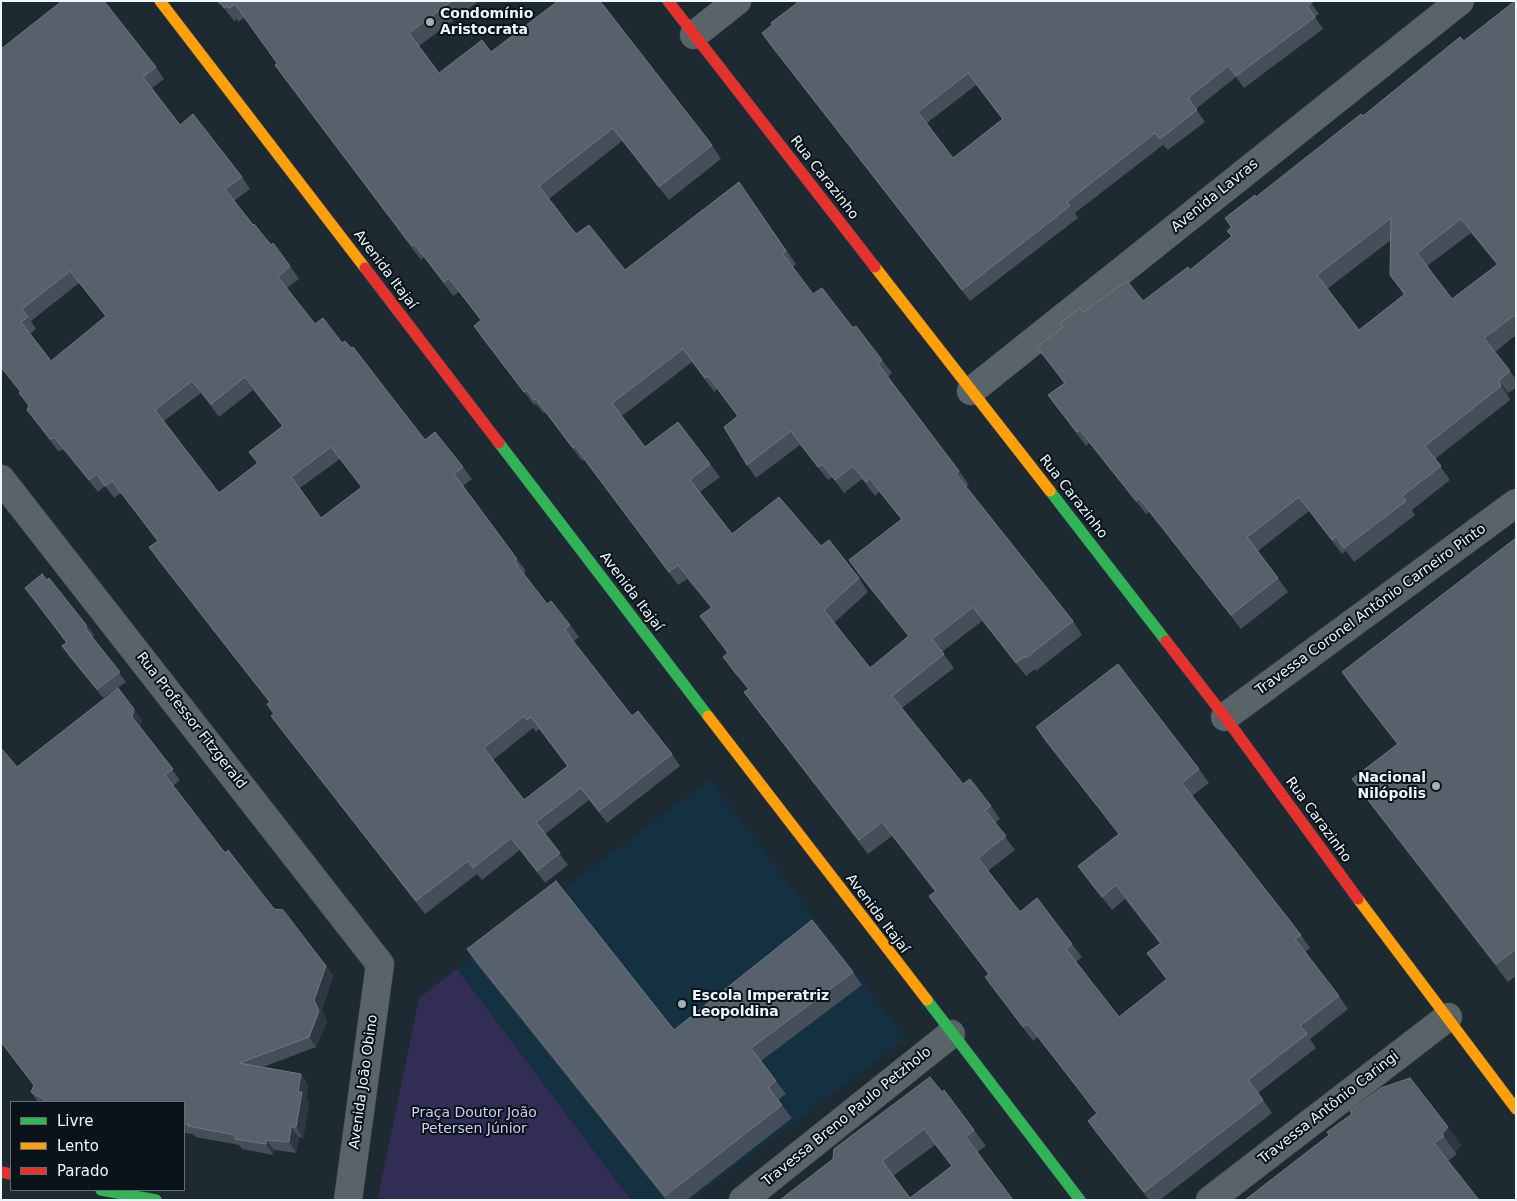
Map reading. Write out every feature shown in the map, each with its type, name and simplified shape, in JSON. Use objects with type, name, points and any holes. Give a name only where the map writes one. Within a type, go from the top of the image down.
[{"type":"street","name":"Avenida Itajaí","points":[[160,1],[950,1034],[1080,1200]]},
{"type":"street","name":"Rua Carazinho","points":[[668,1],[1225,717],[1297,818],[1448,1016],[1516,1109]]},
{"type":"street","points":[[694,35],[737,1]]},
{"type":"street","name":"Avenida Lavras","points":[[971,391],[1460,1]]},
{"type":"street","name":"Rua Professor Fitzgerald","points":[[1,478],[380,964]]},
{"type":"street","name":"Travessa Coronel Antônio Carneiro Pinto","points":[[1225,717],[1516,503]]},
{"type":"street","name":"Avenida João Obino","points":[[348,1200],[380,964]]},
{"type":"street","name":"Travessa Antônio Caringi","points":[[1210,1200],[1448,1016]]},
{"type":"street","name":"Travessa Breno Paulo Petzholo","points":[[743,1200],[950,1034]]},
{"type":"street","points":[[1,1157],[10,1170]]},
{"type":"street","points":[[106,1191],[156,1200]]},
{"type":"shaded area","name":"Escola Imperatriz Leopoldina","points":[[710,779],[906,1039],[692,1200],[631,1200],[457,969]]},
{"type":"green space","name":"Praça Doutor João Petersen Júnior","points":[[457,969],[631,1200],[390,1200],[378,1197],[419,998]]},
{"type":"building","points":[[62,1],[104,1],[156,67],[143,77],[180,125],[193,114],[242,177],[225,189],[253,225],[271,245],[273,243],[290,266],[278,277],[315,324],[323,318],[342,343],[345,341],[351,348],[353,347],[425,440],[435,432],[463,467],[454,474],[517,559],[515,561],[519,568],[547,604],[551,601],[570,625],[565,629],[572,640],[632,716],[638,711],[672,754],[599,811],[581,788],[536,822],[560,853],[537,871],[511,838],[473,868],[468,861],[416,901],[271,716],[274,714],[267,704],[270,702],[149,547],[158,541],[112,481],[105,486],[97,474],[89,480],[55,438],[50,439],[27,410],[29,405],[1,367],[1,49]],"holes":[[[70,271],[106,316],[51,361],[21,322],[28,317],[22,309]],[[245,377],[283,426],[249,452],[258,463],[219,493],[155,410],[192,381],[211,404]],[[331,447],[362,487],[321,518],[291,477]],[[524,716],[527,720],[531,717],[568,766],[524,800],[484,748]]]},
{"type":"building","points":[[219,1],[452,1],[409,33],[439,73],[482,40],[491,52],[558,1],[600,1],[712,145],[659,187],[613,128],[539,186],[576,234],[589,225],[625,270],[739,182],[786,251],[783,254],[813,294],[822,288],[853,328],[856,326],[882,360],[878,364],[959,471],[956,474],[1073,621],[1026,658],[1025,656],[1016,663],[973,607],[932,639],[944,654],[892,696],[963,784],[970,779],[991,806],[985,810],[1006,836],[978,858],[1020,912],[1037,898],[1072,944],[1066,949],[1119,1017],[1167,979],[1147,953],[1161,943],[1116,885],[1102,897],[1078,866],[1119,834],[1036,727],[1118,664],[1199,769],[1182,783],[1301,935],[1295,939],[1339,996],[1300,1026],[1307,1034],[1248,1080],[1263,1100],[1144,1192],[1088,1121],[1097,1113],[1028,1024],[1023,1027],[985,977],[989,974],[929,896],[936,891],[882,822],[859,840],[744,692],[749,689],[723,657],[728,653],[700,616],[712,607],[678,565],[669,572],[575,446],[573,448],[536,399],[534,400],[527,390],[524,392],[474,326],[481,320],[449,278],[444,282],[414,244],[412,246],[275,65],[277,63],[235,4],[229,8],[227,6],[224,8]],"holes":[[[683,349],[705,378],[708,376],[738,416],[724,427],[747,465],[791,431],[818,467],[822,464],[835,480],[853,466],[866,482],[870,479],[902,519],[849,560],[909,636],[870,668],[824,610],[859,578],[829,540],[821,546],[779,497],[732,534],[690,480],[710,464],[678,422],[645,447],[612,403]]]},
{"type":"building","points":[[796,1],[1310,1],[1311,3],[1307,6],[1315,17],[1236,76],[1228,66],[1188,98],[1197,110],[1160,139],[1155,133],[1067,202],[1070,206],[962,290],[762,33],[772,25],[771,23],[797,3]],"holes":[[[968,73],[1003,119],[953,158],[918,112]]]},
{"type":"building","points":[[1516,1],[1516,314],[1484,338],[1510,371],[1499,380],[1501,386],[1425,446],[1441,466],[1402,496],[1406,501],[1344,548],[1336,537],[1332,540],[1299,497],[1247,537],[1278,578],[1231,615],[1139,498],[1136,501],[1080,430],[1077,432],[1048,395],[1065,383],[1037,347],[1063,327],[1060,323],[1080,308],[1083,312],[1127,281],[1143,301],[1188,267],[1190,270],[1232,236],[1227,231],[1232,227],[1225,218],[1255,195],[1256,197],[1361,114],[1363,116],[1460,37],[1464,41]],"holes":[[[1391,218],[1390,275],[1405,294],[1359,330],[1317,275]],[[1461,219],[1498,264],[1452,299],[1417,253]]]},
{"type":"building","name":"Nacional Nilópolis","points":[[1516,538],[1516,949],[1496,964],[1352,779],[1398,744],[1342,672]]},
{"type":"building","points":[[42,574],[47,580],[49,578],[120,672],[97,689],[62,646],[67,642],[25,588]]},
{"type":"building","points":[[118,688],[134,709],[132,717],[173,769],[165,775],[225,853],[228,850],[274,909],[283,910],[326,966],[314,1000],[319,1011],[309,1037],[239,1063],[301,1074],[298,1092],[302,1092],[296,1127],[291,1127],[289,1142],[266,1140],[266,1144],[235,1139],[235,1135],[188,1126],[188,1124],[185,1124],[185,1101],[46,1101],[31,1092],[34,1085],[1,1042],[1,748],[17,767]]},
{"type":"building","points":[[556,881],[674,1030],[812,920],[853,972],[751,1048],[776,1081],[768,1087],[782,1105],[665,1196],[467,949]]},
{"type":"building","points":[[930,1077],[942,1092],[944,1090],[974,1130],[966,1137],[1013,1200],[780,1200],[833,1159],[834,1149]],"holes":[[[924,1129],[952,1166],[910,1198],[882,1161]]]},
{"type":"building","points":[[1410,1078],[1448,1127],[1442,1134],[1444,1136],[1434,1143],[1479,1200],[1245,1200],[1329,1135],[1327,1132],[1352,1114],[1350,1111],[1381,1088]]},
{"type":"traffic: fast","points":[[499,443],[708,716]]},
{"type":"traffic: fast","points":[[1050,491],[1166,641]]},
{"type":"traffic: fast","points":[[927,1000],[1080,1200]]},
{"type":"traffic: fast","points":[[106,1191],[156,1200]]},
{"type":"traffic: slow","points":[[160,1],[365,268]]},
{"type":"traffic: slow","points":[[875,267],[1050,491]]},
{"type":"traffic: slow","points":[[708,716],[927,1000]]},
{"type":"traffic: slow","points":[[1358,899],[1516,1109]]},
{"type":"traffic: jam","points":[[668,1],[875,267]]},
{"type":"traffic: jam","points":[[365,268],[499,443]]},
{"type":"traffic: jam","points":[[1166,641],[1225,717],[1358,899]]},
{"type":"traffic: jam","points":[[1,1172],[10,1174]]},
{"type":"place","name":"Condomínio Aristocrata","points":[[430,22]]},
{"type":"place","name":"Nacional Nilópolis","points":[[1436,786]]},
{"type":"place","name":"Escola Imperatriz Leopoldina","points":[[682,1004]]}]
